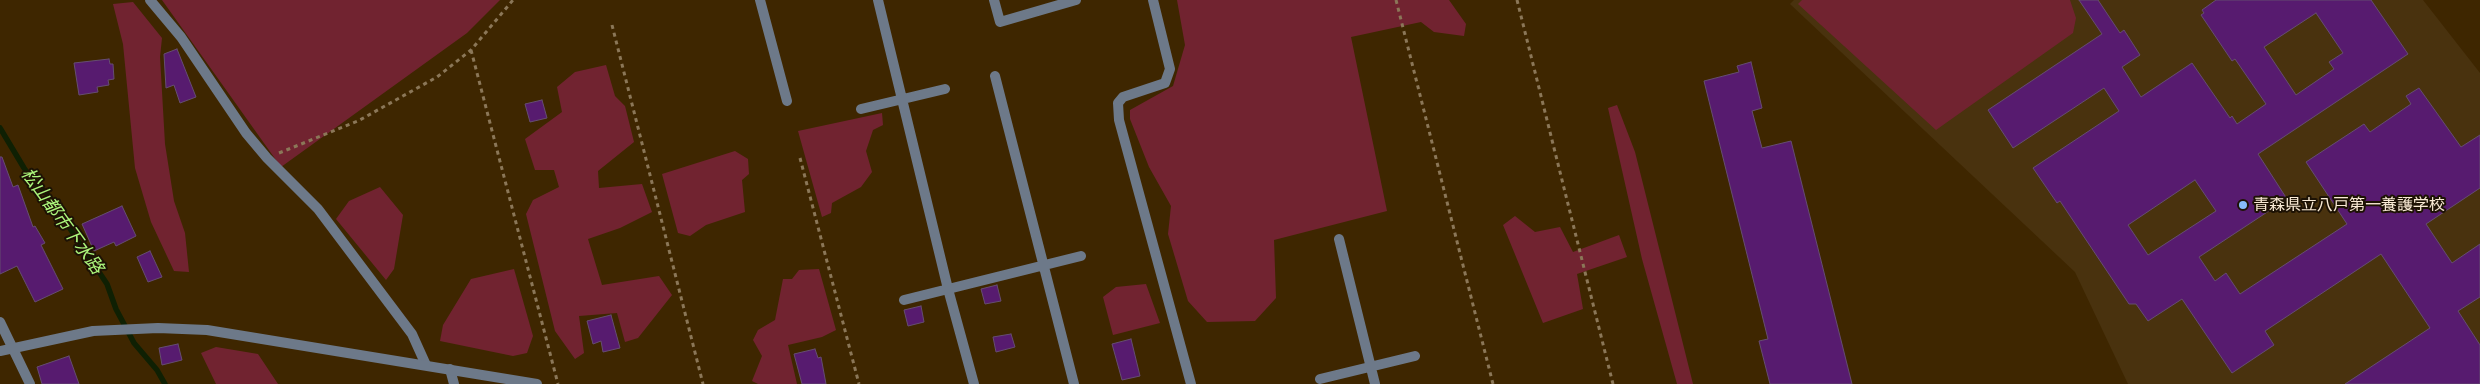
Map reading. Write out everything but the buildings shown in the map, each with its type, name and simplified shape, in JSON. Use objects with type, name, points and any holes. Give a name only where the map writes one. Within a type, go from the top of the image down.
[{"type":"street","points":[[150,0],[181,37],[246,133],[267,158],[318,209],[412,334],[426,365]]},
{"type":"street","points":[[760,0],[786,101]]},
{"type":"street","points":[[878,0],[904,99],[948,289],[974,384]]},
{"type":"street","points":[[994,0],[1000,22],[1076,0]]},
{"type":"street","points":[[1153,0],[1170,69],[1165,83],[1123,97],[1118,103],[1119,120],[1191,384]]},
{"type":"street","points":[[995,76],[1074,384]]},
{"type":"street","points":[[861,109],[945,89]]},
{"type":"street","points":[[1339,239],[1375,384]]},
{"type":"street","points":[[904,300],[1081,256]]},
{"type":"street","points":[[0,322],[30,384]]},
{"type":"street","points":[[0,351],[93,331],[158,328],[207,330],[538,384]]},
{"type":"street","points":[[1320,379],[1415,356]]},
{"type":"street","points":[[450,369],[454,384]]},
{"type":"path","points":[[267,158],[358,121],[438,77],[471,50],[513,0]]},
{"type":"path","points":[[1396,0],[1493,384]]},
{"type":"path","points":[[1517,0],[1613,384]]},
{"type":"path","points":[[612,25],[703,384]]},
{"type":"path","points":[[471,50],[558,384]]},
{"type":"path","points":[[800,158],[859,384]]},
{"type":"shaded area","points":[[162,0],[500,0],[467,33],[281,167]]},
{"type":"shaded area","points":[[1177,0],[1449,0],[1466,24],[1464,36],[1434,32],[1421,22],[1351,37],[1387,211],[1274,240],[1276,298],[1255,321],[1207,322],[1188,301],[1168,234],[1171,206],[1149,167],[1130,119],[1130,110],[1173,86],[1185,45]]},
{"type":"shaded area","name":"青森県立八戸第一養護学校","points":[[1794,0],[2423,0],[2480,73],[2480,384],[2128,384],[2075,272],[1790,4]]},
{"type":"shaded area","points":[[1802,0],[2070,0],[2076,18],[2073,33],[1936,130],[1798,4]]},
{"type":"shaded area","points":[[133,2],[162,38],[160,57],[165,144],[174,201],[185,233],[189,272],[174,271],[151,222],[135,168],[123,44],[113,4]]},
{"type":"shaded area","points":[[606,65],[615,96],[625,106],[634,142],[598,171],[599,188],[642,184],[652,212],[620,228],[588,239],[602,285],[659,276],[672,295],[638,338],[625,342],[617,313],[579,316],[584,353],[575,359],[555,331],[526,214],[533,200],[559,187],[554,170],[535,170],[525,139],[562,112],[557,87],[575,72]]},
{"type":"shaded area","points":[[1617,105],[1635,152],[1693,384],[1677,384],[1642,259],[1608,108]]},
{"type":"shaded area","points":[[882,113],[883,125],[873,130],[866,151],[872,172],[861,187],[832,203],[831,213],[822,217],[798,131]]},
{"type":"shaded area","points":[[735,151],[748,159],[749,174],[742,180],[745,212],[706,225],[690,236],[678,233],[662,174]]},
{"type":"shaded area","points":[[380,187],[403,215],[394,269],[386,280],[336,219],[349,201]]},
{"type":"shaded area","points":[[1515,216],[1535,232],[1560,227],[1573,252],[1619,235],[1627,257],[1577,274],[1583,309],[1543,323],[1503,225]]},
{"type":"shaded area","points":[[514,269],[533,336],[527,353],[513,356],[440,341],[443,325],[471,279]]},
{"type":"shaded area","points":[[819,269],[836,330],[822,337],[788,345],[797,384],[758,384],[752,381],[762,356],[753,340],[758,330],[775,320],[783,279],[792,279],[799,270]]},
{"type":"shaded area","points":[[1146,284],[1160,323],[1113,335],[1103,297],[1116,287]]},
{"type":"shaded area","points":[[216,347],[258,354],[278,384],[216,384],[201,353]]},
{"type":"waterway","name":"松山都市下水路","points":[[0,128],[24,168],[34,182],[47,194],[107,284],[116,309],[134,343],[157,370],[165,384]]},
{"type":"place","name":"青森県立八戸第一養護学校","points":[[2243,205]]}]
